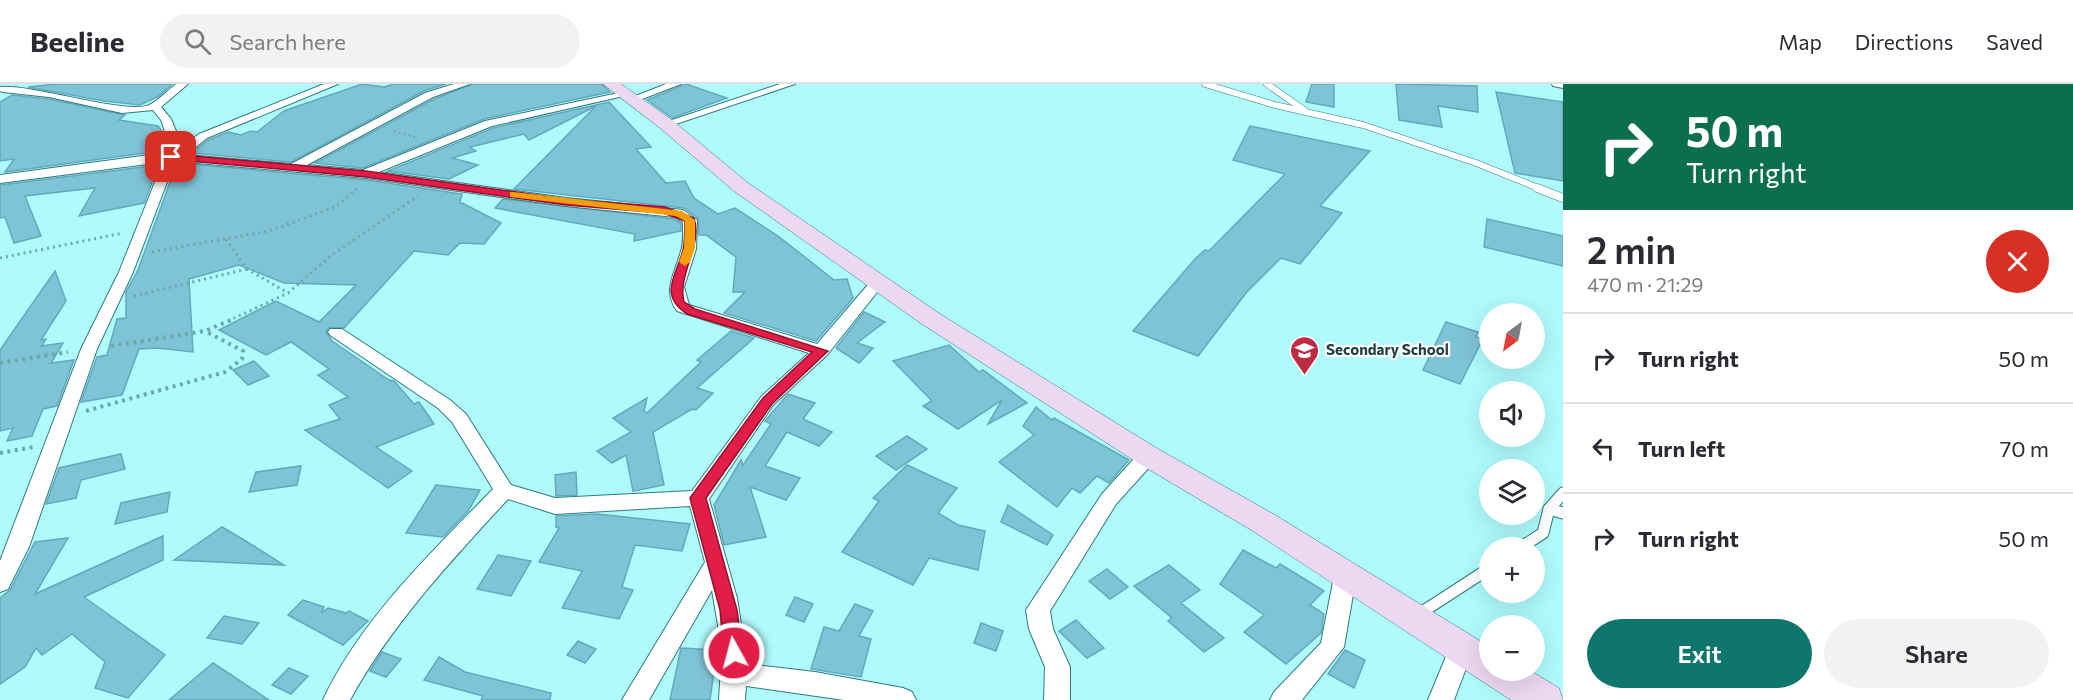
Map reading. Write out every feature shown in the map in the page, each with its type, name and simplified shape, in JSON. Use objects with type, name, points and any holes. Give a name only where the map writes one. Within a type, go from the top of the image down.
[{"type":"main road","points":[[622,92],[666,124],[741,187],[877,283],[1148,456],[1264,523],[1479,661]]},
{"type":"main road","points":[[1513,681],[1545,700]]},
{"type":"street","points":[[156,107],[158,102],[183,84]]},
{"type":"street","points":[[0,583],[18,547],[88,349],[145,229],[175,155],[203,136],[333,84]]},
{"type":"street","points":[[294,167],[445,86],[465,84]]},
{"type":"street","points":[[370,174],[493,121],[622,92],[676,84]]},
{"type":"street","points":[[741,84],[744,101]]},
{"type":"street","points":[[666,124],[744,101],[790,84]]},
{"type":"street","points":[[1557,84],[1563,85]]},
{"type":"street","points":[[5,88],[49,94],[122,110],[156,107]]},
{"type":"street","points":[[156,107],[166,119],[175,155]]},
{"type":"street","points":[[0,179],[175,155],[370,174],[566,202],[678,213],[690,220],[689,248],[676,291],[683,308],[822,351]]},
{"type":"street","points":[[732,700],[736,674],[729,610],[698,498],[767,401],[822,351],[877,283]]},
{"type":"street","points":[[336,332],[444,404],[459,418],[504,490],[555,506],[698,498]]},
{"type":"street","points":[[1057,700],[1059,674],[1055,657],[1037,619],[1038,610],[1108,499],[1148,456]]},
{"type":"street","points":[[336,700],[364,650],[439,559],[504,490]]},
{"type":"street","points":[[635,700],[715,565]]},
{"type":"street","points":[[1282,700],[1295,690],[1332,647],[1346,577]]},
{"type":"street","points":[[1441,700],[1461,650]]},
{"type":"street","points":[[736,674],[815,684],[903,700]]},
{"type":"lane","points":[[1205,84],[1309,113],[1363,125],[1476,163],[1563,198]]},
{"type":"lane","points":[[1267,84],[1309,113]]},
{"type":"lane","points":[[1536,537],[1543,532],[1549,509],[1563,493]]},
{"type":"lane","points":[[1549,509],[1563,513]]},
{"type":"lane","points":[[1413,618],[1479,575]]},
{"type":"path","points":[[373,126],[439,143]]},
{"type":"path","points":[[133,255],[269,231],[314,216],[335,207],[370,174]]},
{"type":"path","points":[[0,363],[205,332],[288,293],[332,255],[414,200],[431,183]]},
{"type":"path","points":[[0,258],[145,229]]},
{"type":"path","points":[[226,239],[247,269],[288,293]]},
{"type":"path","points":[[112,301],[247,269]]},
{"type":"path","points":[[65,417],[225,372],[242,359],[243,351],[205,332]]},
{"type":"path","points":[[0,453],[54,443]]},
{"type":"building","points":[[57,84],[172,84],[159,96],[140,105],[28,87]]},
{"type":"building","points":[[362,84],[384,87],[394,84],[446,84],[424,91],[291,162],[192,153],[208,140],[228,132],[241,135],[251,131],[257,132],[284,111]]},
{"type":"building","points":[[472,84],[601,84],[610,92],[484,119],[363,168],[315,163],[434,99]]},
{"type":"building","points":[[686,84],[727,98],[672,118],[647,100]]},
{"type":"building","points":[[1312,84],[1334,84],[1334,107],[1306,102]]},
{"type":"building","points":[[1396,84],[1477,86],[1478,112],[1438,106],[1442,127],[1399,120]]},
{"type":"building","points":[[1496,92],[1563,102],[1563,181],[1515,173]]},
{"type":"building","points":[[12,95],[49,99],[125,115],[119,120],[158,126],[164,134],[160,146],[162,145],[159,151],[5,172],[14,159],[0,161],[0,102]]},
{"type":"building","points":[[609,102],[651,147],[636,149],[666,183],[685,181],[694,198],[718,214],[735,208],[778,236],[834,280],[847,279],[853,298],[816,341],[724,313],[745,292],[733,292],[736,257],[706,235],[699,235],[698,218],[684,208],[514,189],[596,106],[529,140],[524,134],[470,147],[476,151],[452,158],[478,165],[449,179],[388,171],[493,128]]},
{"type":"building","points":[[1250,126],[1370,151],[1320,206],[1342,213],[1300,264],[1281,258],[1246,293],[1198,356],[1133,331],[1195,259],[1205,250],[1209,251],[1285,174],[1233,160]]},
{"type":"building","points":[[177,163],[366,180],[462,194],[460,202],[501,223],[484,244],[460,243],[448,255],[414,251],[344,328],[330,327],[326,331],[332,341],[389,380],[394,381],[414,404],[419,402],[434,424],[376,447],[412,471],[388,488],[305,430],[340,419],[329,405],[348,397],[318,375],[329,369],[291,342],[266,355],[219,330],[276,301],[319,322],[356,285],[284,283],[239,265],[189,279],[193,352],[157,348],[139,349],[122,395],[81,402],[97,357],[107,355],[117,319],[126,318],[126,292],[138,270]]},
{"type":"building","points":[[159,165],[144,203],[79,216],[95,188],[25,196],[41,236],[14,243],[5,217],[0,218],[0,185]]},
{"type":"building","points":[[503,199],[674,219],[681,223],[681,231],[634,241],[635,234],[495,208]]},
{"type":"building","points":[[1487,219],[1563,236],[1563,266],[1484,247]]},
{"type":"building","points":[[55,271],[66,301],[41,340],[46,339],[42,346],[63,343],[51,363],[74,360],[57,406],[43,409],[32,436],[7,441],[13,428],[0,431],[0,350]]},
{"type":"building","points":[[864,312],[885,322],[857,343],[873,348],[859,363],[836,348]]},
{"type":"building","points":[[1446,322],[1478,332],[1476,337],[1479,338],[1479,347],[1460,384],[1423,370]]},
{"type":"building","points":[[731,331],[754,338],[697,388],[713,393],[696,410],[692,409],[653,432],[664,485],[633,491],[626,455],[612,463],[597,451],[631,432],[613,418],[647,398],[644,411],[647,413],[701,362],[697,360]]},
{"type":"building","points":[[949,345],[979,372],[983,370],[1027,403],[988,424],[1002,400],[958,429],[923,406],[932,401],[893,361]]},
{"type":"building","points":[[254,361],[269,376],[248,385],[233,370]]},
{"type":"building","points":[[788,394],[815,403],[803,419],[832,432],[819,446],[787,432],[765,466],[800,478],[786,500],[750,487],[766,537],[724,545],[714,505],[741,460],[743,465],[771,424],[765,421]]},
{"type":"building","points":[[1036,407],[1052,420],[1054,418],[1129,460],[1109,483],[1097,476],[1080,493],[1072,488],[1057,507],[999,462],[1034,435],[1023,426]]},
{"type":"building","points":[[907,436],[927,449],[896,470],[876,456]]},
{"type":"building","points":[[121,454],[125,469],[81,480],[76,498],[46,504],[59,468]]},
{"type":"building","points":[[907,465],[957,488],[938,513],[958,525],[985,531],[978,570],[929,558],[913,585],[842,552],[879,501],[873,498]]},
{"type":"building","points":[[301,466],[297,485],[249,492],[256,472]]},
{"type":"building","points":[[576,472],[577,495],[556,496],[555,475]]},
{"type":"building","points":[[436,485],[480,490],[468,511],[443,537],[406,533]]},
{"type":"building","points":[[170,492],[167,512],[115,524],[121,503]]},
{"type":"building","points":[[1008,505],[1053,535],[1047,545],[1001,522]]},
{"type":"building","points":[[597,514],[690,524],[682,551],[635,545],[622,587],[633,590],[619,619],[562,608],[582,571],[539,562],[559,528],[556,527],[556,516]]},
{"type":"building","points":[[222,527],[244,540],[284,565],[174,560]]},
{"type":"building","points":[[163,536],[163,560],[84,597],[165,655],[128,698],[95,688],[105,662],[72,634],[42,655],[36,648],[25,667],[0,684],[0,598],[10,590],[35,542],[68,538],[35,594]]},
{"type":"building","points":[[1243,550],[1276,568],[1280,564],[1324,591],[1310,605],[1324,614],[1321,633],[1286,664],[1244,632],[1264,615],[1220,584]]},
{"type":"building","points":[[498,555],[531,561],[511,596],[477,589]]},
{"type":"building","points":[[1169,565],[1200,590],[1181,603],[1224,638],[1204,652],[1168,621],[1172,618],[1134,586]]},
{"type":"building","points":[[1107,569],[1128,587],[1110,599],[1089,581]]},
{"type":"building","points":[[795,597],[813,604],[804,622],[786,615]]},
{"type":"building","points":[[303,600],[324,607],[321,613],[328,608],[346,613],[349,611],[368,621],[343,645],[288,615]]},
{"type":"building","points":[[855,604],[873,611],[859,636],[871,639],[861,677],[811,669],[824,627],[839,631]]},
{"type":"building","points":[[224,616],[259,623],[242,644],[207,638]]},
{"type":"building","points":[[1076,620],[1104,648],[1087,658],[1059,631]]},
{"type":"building","points":[[981,623],[1003,631],[996,651],[974,643]]},
{"type":"building","points":[[578,641],[596,649],[585,663],[567,655]]},
{"type":"building","points":[[681,648],[717,650],[710,700],[670,700]]},
{"type":"building","points":[[1345,650],[1365,660],[1354,688],[1328,674]]},
{"type":"building","points":[[382,652],[401,659],[386,677],[370,671]]},
{"type":"building","points":[[439,657],[465,672],[551,693],[550,700],[481,700],[483,696],[424,680]]},
{"type":"building","points":[[213,663],[269,700],[169,700]]},
{"type":"building","points":[[289,668],[308,676],[291,694],[272,685]]},
{"type":"slow traffic","points":[[513,195],[678,213],[690,220],[689,248],[685,262]]},
{"type":"place","name":"Secondary School","points":[[1305,376]]},
{"type":"route","points":[[171,157],[366,174],[566,202],[665,210],[678,213],[690,220],[689,248],[676,291],[683,308],[822,351],[767,401],[698,498],[729,610],[734,653]]}]
